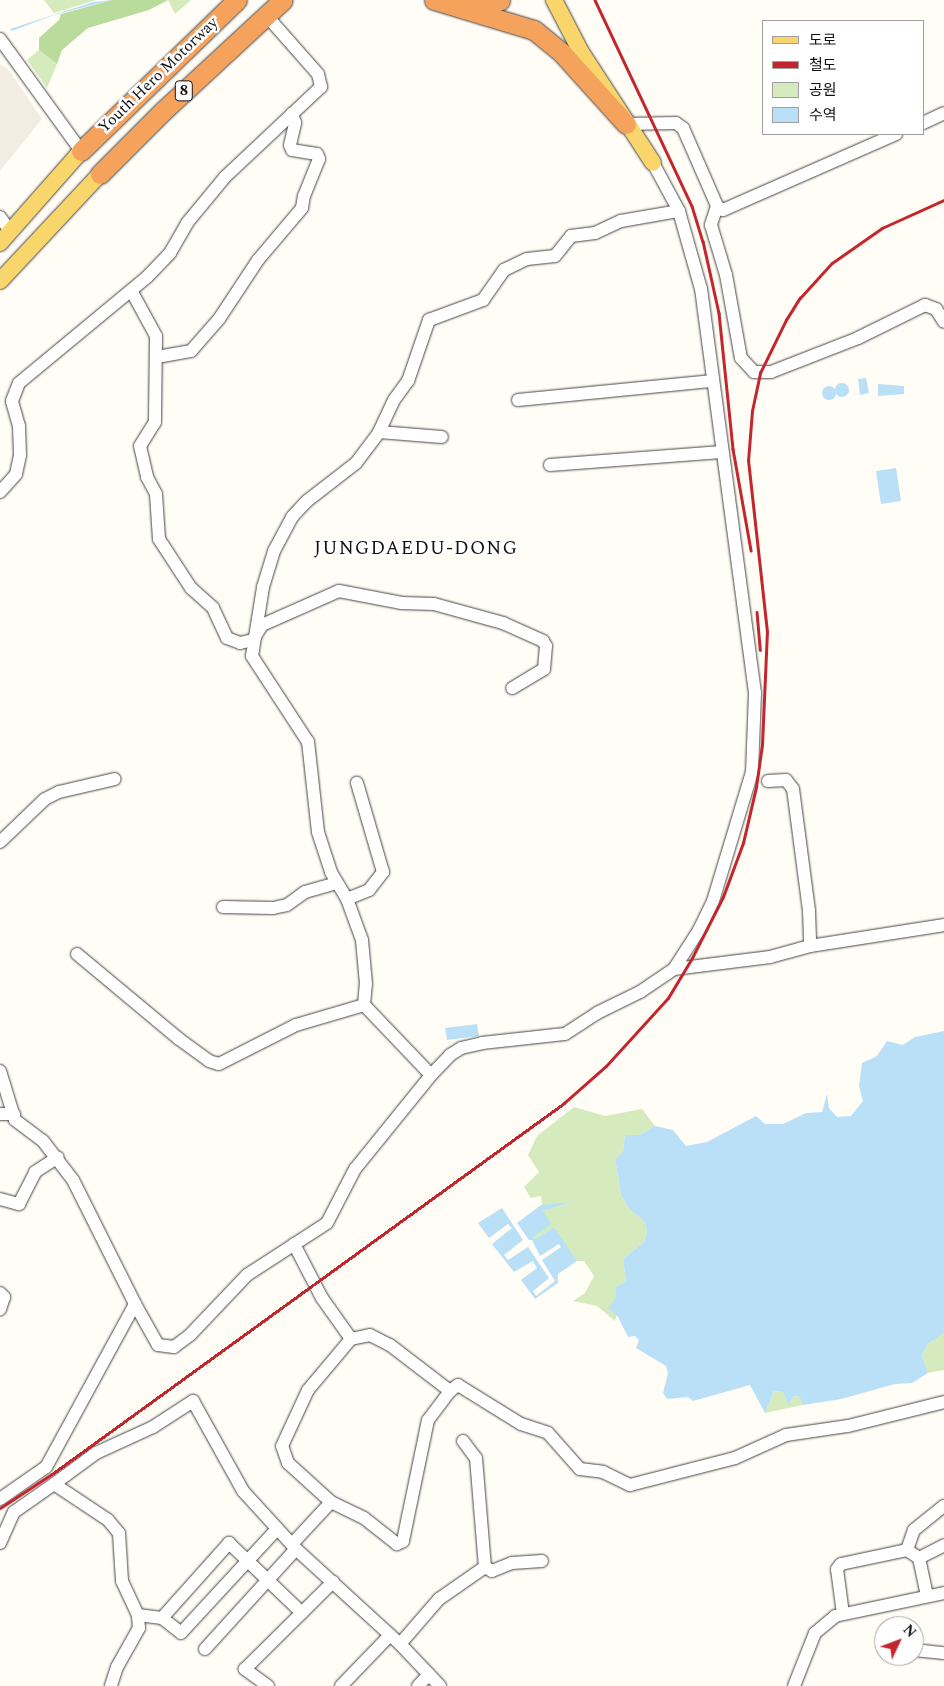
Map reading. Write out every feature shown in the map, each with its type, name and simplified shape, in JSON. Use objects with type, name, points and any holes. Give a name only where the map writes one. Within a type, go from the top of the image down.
[{"type":"highway","name":"Youth Hero Motorway","points":[[80,152],[237,0]]},
{"type":"highway","name":"Youth Hero Motorway","points":[[100,174],[273,8],[291,0]]},
{"type":"highway","points":[[434,0],[534,30],[561,52],[626,124]]},
{"type":"highway","points":[[447,3],[479,7],[500,0]]},
{"type":"main road","points":[[554,0],[581,52],[653,163]]},
{"type":"main road","name":"8","points":[[5,237],[80,152]]},
{"type":"main road","name":"8","points":[[0,281],[100,174]]},
{"type":"street","points":[[0,492],[16,474],[20,455],[20,426],[12,401],[19,383],[132,292],[170,253],[187,223],[225,177],[322,83],[273,8]]},
{"type":"street","points":[[0,39],[4,53],[80,152]]},
{"type":"street","points":[[157,357],[191,351],[218,319],[258,260],[302,208],[304,196],[319,159],[317,154],[292,150],[290,145],[295,123],[292,114]]},
{"type":"street","points":[[924,123],[944,114]]},
{"type":"street","points":[[626,124],[676,123],[683,128],[717,206],[711,225],[726,275],[741,358],[754,372],[771,372],[858,338],[925,305],[936,309],[944,322]]},
{"type":"street","points":[[717,206],[728,210],[836,158],[894,135]]},
{"type":"street","points":[[653,163],[679,211],[701,289],[722,452],[753,659],[755,740],[748,788],[713,901],[700,930],[674,969]]},
{"type":"street","points":[[431,1075],[364,1006],[366,984],[362,940],[347,899],[337,883],[318,832],[308,742],[299,724],[257,667],[252,656],[253,640],[263,587],[282,532],[307,501],[356,463],[379,432],[394,400],[408,382],[429,320],[434,316],[483,300],[504,270],[527,259],[555,256],[571,236],[595,233],[621,221],[679,211]]},
{"type":"street","points":[[0,217],[5,237]]},
{"type":"street","points":[[132,292],[156,336],[155,422],[140,446],[140,457],[156,494],[159,539],[191,588],[213,608],[227,638],[240,643],[253,640],[262,625],[339,591],[402,603],[434,604],[502,623],[543,641],[546,646],[544,669],[512,688]]},
{"type":"street","points":[[518,400],[713,381]]},
{"type":"street","points":[[379,432],[442,437]]},
{"type":"street","points":[[550,465],[722,452]]},
{"type":"street","points":[[0,842],[46,799],[59,792],[115,779]]},
{"type":"street","points":[[768,781],[786,780],[793,789],[809,911],[810,946]]},
{"type":"street","points":[[347,899],[369,890],[383,872],[357,783]]},
{"type":"street","points":[[223,907],[273,908],[286,905],[305,892],[337,883]]},
{"type":"street","points":[[0,1072],[19,1125],[43,1141],[58,1157],[72,1180],[158,1345],[174,1347],[190,1335],[247,1275],[327,1223],[354,1169],[431,1075],[462,1048],[511,1038],[565,1034],[674,969],[770,957],[810,946],[944,925]]},
{"type":"street","points":[[77,954],[179,1039],[209,1061],[219,1064],[296,1025],[364,1006]]},
{"type":"street","points":[[0,1114],[14,1114]]},
{"type":"street","points":[[0,1199],[19,1204],[35,1172],[58,1157]]},
{"type":"street","points":[[294,1244],[322,1298],[351,1339]]},
{"type":"street","points":[[0,1293],[4,1297],[0,1309]]},
{"type":"street","points":[[0,1499],[46,1467],[135,1304]]},
{"type":"street","points":[[450,1391],[379,1337],[370,1335],[351,1339],[308,1390],[282,1446],[288,1464],[330,1502],[364,1518],[393,1543],[403,1541],[428,1420],[450,1391],[458,1385],[521,1424],[548,1433],[580,1469],[603,1472],[630,1485],[735,1458],[786,1435],[848,1426],[944,1402]]},
{"type":"street","points":[[0,1543],[14,1512],[96,1453],[153,1427],[193,1401],[234,1470],[236,1483],[294,1546],[400,1644],[440,1686]]},
{"type":"street","points":[[463,1441],[476,1458],[485,1567]]},
{"type":"street","points":[[54,1484],[108,1520],[119,1533],[122,1581],[138,1615],[139,1628],[117,1667],[111,1686]]},
{"type":"street","points":[[205,1649],[268,1580],[330,1502]]},
{"type":"street","points":[[907,1550],[914,1530],[944,1506]]},
{"type":"street","points":[[138,1615],[162,1618],[181,1633],[278,1529]]},
{"type":"street","points":[[162,1618],[229,1544],[302,1613]]},
{"type":"street","points":[[919,1558],[944,1545]]},
{"type":"street","points":[[843,1614],[837,1569],[841,1564],[907,1550],[919,1558],[927,1595]]},
{"type":"street","points":[[485,1567],[492,1571],[512,1563],[542,1560]]},
{"type":"street","points":[[400,1644],[439,1598],[485,1567]]},
{"type":"street","points":[[268,1686],[245,1669],[333,1582]]},
{"type":"street","points":[[794,1686],[815,1633],[830,1619],[843,1614],[927,1595],[944,1593]]},
{"type":"street","points":[[341,1686],[390,1635]]},
{"type":"street","points":[[924,1651],[944,1653]]},
{"type":"street","points":[[418,1686],[429,1674]]},
{"type":"green space","points":[[44,0],[96,0],[54,13]]},
{"type":"green space","points":[[112,0],[168,0],[149,10],[88,28],[62,50],[57,64],[39,50],[39,38],[59,20],[61,14]]},
{"type":"green space","points":[[168,0],[191,0],[175,14]]},
{"type":"green space","points":[[39,50],[57,64],[47,88],[27,60]]},
{"type":"green space","points":[[574,1107],[605,1116],[642,1109],[655,1126],[639,1135],[625,1135],[623,1152],[615,1159],[621,1195],[629,1209],[644,1221],[647,1230],[644,1242],[623,1259],[626,1281],[615,1321],[597,1306],[573,1301],[585,1293],[594,1276],[584,1261],[577,1261],[564,1246],[554,1227],[535,1239],[533,1237],[543,1211],[572,1202],[542,1206],[541,1196],[531,1198],[524,1187],[539,1172],[528,1155],[537,1136]]},
{"type":"green space","points":[[944,1333],[944,1370],[928,1373],[922,1355],[928,1344]]},
{"type":"green space","points":[[774,1391],[783,1392],[789,1405],[792,1397],[800,1396],[803,1405],[765,1413]]},
{"type":"shaded area","points":[[0,64],[8,69],[42,119],[0,171]]},
{"type":"water","points":[[112,0],[54,15],[12,31],[10,29],[93,2]]},
{"type":"water","points":[[866,378],[869,393],[860,395],[858,379]]},
{"type":"water","points":[[842,383],[847,385],[849,390],[847,395],[842,397],[837,395],[835,390],[837,385]]},
{"type":"water","points":[[878,384],[904,386],[904,394],[878,396]]},
{"type":"water","points":[[829,386],[834,388],[836,393],[834,398],[829,400],[824,398],[822,393],[824,388]]},
{"type":"water","points":[[896,468],[901,501],[881,504],[876,471]]},
{"type":"water","points":[[477,1024],[479,1036],[447,1040],[445,1028]]},
{"type":"water","points":[[944,1031],[944,1333],[928,1344],[922,1355],[928,1373],[912,1383],[895,1384],[841,1399],[803,1405],[799,1396],[792,1397],[789,1406],[783,1392],[774,1391],[765,1413],[750,1385],[693,1401],[688,1397],[667,1399],[663,1393],[668,1373],[666,1366],[636,1348],[639,1340],[635,1336],[628,1337],[618,1317],[608,1308],[616,1298],[616,1287],[626,1281],[623,1259],[644,1242],[647,1230],[644,1221],[629,1209],[621,1195],[615,1159],[623,1152],[625,1135],[639,1135],[655,1126],[673,1130],[686,1146],[707,1142],[756,1116],[765,1124],[783,1124],[806,1113],[822,1112],[827,1094],[829,1108],[837,1117],[851,1116],[863,1101],[859,1086],[862,1063],[877,1056],[887,1041],[903,1045],[915,1037]]},
{"type":"water","points":[[572,1202],[543,1211],[551,1224],[533,1237],[535,1239],[554,1227],[577,1261],[558,1274],[558,1283],[535,1299],[521,1280],[537,1268],[533,1261],[514,1272],[492,1244],[512,1228],[508,1224],[489,1238],[478,1223],[502,1208],[523,1240],[504,1255],[508,1260],[528,1247],[549,1278],[533,1291],[536,1296],[555,1281],[542,1260],[561,1247],[559,1244],[540,1256],[532,1240],[529,1240],[517,1223],[541,1205]]},
{"type":"railway","points":[[595,0],[692,206],[703,241],[719,313],[733,449],[751,550]]},
{"type":"railway","points":[[0,1508],[52,1474],[563,1104],[606,1066],[668,998],[692,958],[723,897],[743,843],[756,787],[762,745],[767,632],[748,461],[752,411],[760,373],[786,320],[800,298],[832,263],[882,228],[944,200]]},
{"type":"railway","points":[[757,612],[760,650]]},
{"type":"district","name":"JUNGDAEDU-DONG","points":[[416,549]]}]
